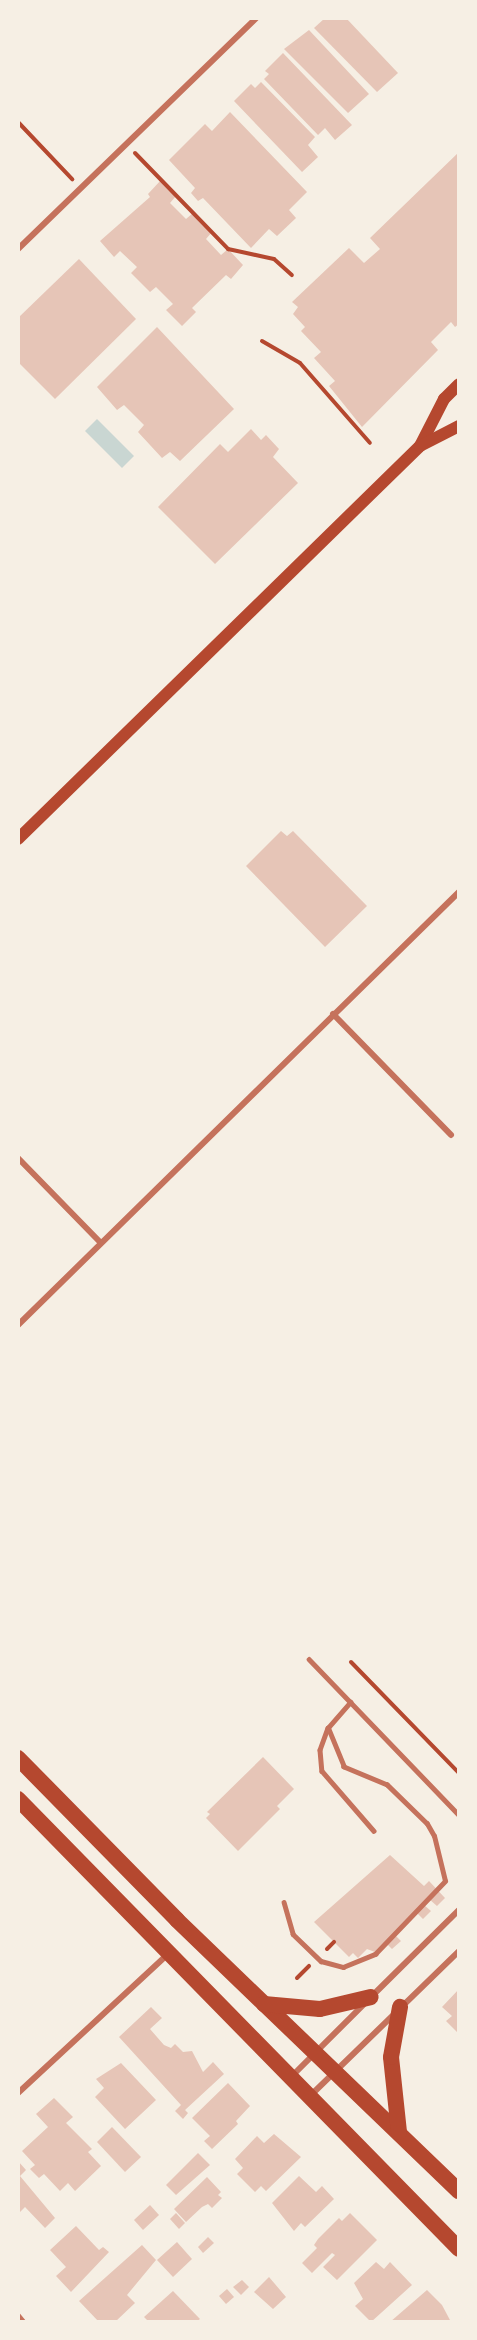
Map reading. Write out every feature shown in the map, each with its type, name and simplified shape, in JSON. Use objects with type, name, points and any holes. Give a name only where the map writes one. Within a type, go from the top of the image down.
[{"type":"highway","points":[[18,1758],[264,2004],[459,2191]]},
{"type":"highway","points":[[18,1799],[459,2248]]},
{"type":"highway","points":[[264,2004],[320,2009],[371,1997]]},
{"type":"highway","points":[[399,2132],[391,2057],[400,2007]]},
{"type":"main road","points":[[420,446],[444,399],[459,384]]},
{"type":"main road","points":[[18,840],[420,446],[459,426]]},
{"type":"street","points":[[18,249],[256,18]]},
{"type":"street","points":[[18,1325],[459,892]]},
{"type":"street","points":[[333,1014],[451,1135]]},
{"type":"street","points":[[18,1158],[100,1242]]},
{"type":"street","points":[[290,2078],[459,1910]]},
{"type":"street","points":[[309,2097],[459,1951]]},
{"type":"street","points":[[18,2093],[169,1952]]},
{"type":"street","points":[[18,2316],[23,2322]]},
{"type":"lane","points":[[309,1659],[459,1815]]},
{"type":"lane","points":[[351,1702],[328,1728],[320,1750],[322,1771],[374,1831]]},
{"type":"lane","points":[[284,1902],[293,1934],[321,1961],[343,1968],[375,1954],[445,1881],[434,1836],[427,1824],[387,1785],[344,1767],[328,1728]]},
{"type":"path","points":[[18,122],[81,188]]},
{"type":"path","points":[[126,144],[228,249],[274,259],[292,275]]},
{"type":"path","points":[[262,342],[300,363],[370,443]]},
{"type":"path","points":[[351,1662],[459,1773]]},
{"type":"shaded area","points":[[97,419],[134,456],[122,468],[85,431]]},
{"type":"building","points":[[325,18],[346,18],[398,73],[377,92],[314,28]]},
{"type":"building","points":[[309,30],[369,94],[348,113],[284,49]]},
{"type":"building","points":[[283,53],[352,125],[335,140],[325,128],[318,135],[264,79],[269,74],[265,71]]},
{"type":"building","points":[[261,82],[315,137],[308,145],[318,157],[302,172],[234,101],[251,84],[255,88]]},
{"type":"building","points":[[230,112],[307,192],[289,210],[296,218],[277,236],[269,229],[251,248],[203,198],[198,201],[191,193],[195,188],[169,160],[205,124],[212,131]]},
{"type":"building","points":[[459,152],[459,324],[455,327],[451,322],[431,342],[438,350],[362,427],[329,386],[335,381],[314,358],[321,352],[301,331],[305,327],[293,314],[298,307],[292,302],[349,248],[364,263],[380,249],[370,238]]},
{"type":"building","points":[[161,180],[176,196],[170,203],[186,219],[193,213],[212,232],[206,239],[221,255],[228,249],[243,265],[231,279],[226,275],[192,308],[196,312],[182,326],[166,310],[173,304],[156,287],[150,292],[131,273],[137,267],[120,251],[114,257],[100,241],[150,197],[148,194]]},
{"type":"building","points":[[79,259],[136,319],[55,399],[18,362],[18,318]]},
{"type":"building","points":[[157,327],[234,409],[180,461],[170,452],[162,458],[138,432],[144,425],[124,405],[117,410],[97,387]]},
{"type":"building","points":[[251,429],[261,440],[266,435],[279,449],[273,457],[298,483],[215,564],[158,507],[220,444],[228,452]]},
{"type":"building","points":[[281,831],[287,836],[293,831],[367,906],[325,947],[246,866]]},
{"type":"building","points":[[263,1757],[294,1789],[277,1806],[280,1809],[238,1851],[206,1818],[210,1814],[207,1812]]},
{"type":"building","points":[[390,1855],[424,1886],[429,1881],[445,1898],[437,1906],[429,1899],[424,1905],[431,1911],[423,1919],[416,1912],[394,1934],[401,1941],[392,1949],[385,1942],[375,1952],[367,1949],[358,1958],[353,1953],[349,1957],[314,1922]]},
{"type":"building","points":[[459,1989],[459,2034],[446,2021],[452,2016],[442,2007]]},
{"type":"building","points":[[151,2007],[162,2018],[150,2029],[164,2045],[171,2048],[175,2044],[183,2052],[192,2051],[203,2072],[213,2062],[224,2074],[185,2110],[188,2113],[183,2119],[175,2111],[181,2105],[119,2037]]},
{"type":"building","points":[[121,2063],[156,2100],[125,2129],[95,2097],[104,2088],[96,2079]]},
{"type":"building","points":[[228,2083],[250,2106],[236,2121],[238,2124],[212,2149],[204,2141],[210,2136],[192,2118]]},
{"type":"building","points":[[54,2098],[73,2117],[66,2123],[92,2149],[88,2152],[101,2166],[75,2191],[68,2183],[60,2191],[44,2174],[39,2178],[30,2169],[35,2165],[22,2151],[48,2127],[36,2114]]},
{"type":"building","points":[[112,2127],[141,2157],[125,2172],[97,2142]]},
{"type":"building","points":[[274,2134],[301,2157],[266,2191],[261,2186],[255,2192],[237,2174],[243,2168],[235,2159],[257,2136],[264,2143]]},
{"type":"building","points":[[198,2153],[210,2165],[176,2195],[166,2185]]},
{"type":"building","points":[[18,2161],[26,2170],[20,2176],[55,2218],[45,2228],[25,2207],[18,2214]]},
{"type":"building","points":[[299,2176],[316,2192],[322,2186],[334,2199],[305,2227],[301,2223],[294,2231],[272,2203]]},
{"type":"building","points":[[207,2177],[221,2192],[218,2195],[222,2198],[212,2208],[208,2204],[202,2207],[186,2222],[174,2209]]},
{"type":"building","points":[[150,2205],[159,2215],[143,2230],[134,2220]]},
{"type":"building","points":[[176,2213],[185,2223],[179,2229],[170,2219]]},
{"type":"building","points":[[350,2213],[377,2240],[337,2280],[323,2267],[335,2255],[332,2253],[312,2273],[302,2263],[317,2248],[314,2245],[318,2239],[339,2218],[342,2221]]},
{"type":"building","points":[[76,2226],[99,2250],[103,2247],[109,2252],[71,2292],[56,2276],[66,2267],[50,2250]]},
{"type":"building","points":[[208,2237],[214,2243],[203,2253],[198,2247]]},
{"type":"building","points":[[177,2242],[192,2259],[173,2277],[157,2260]]},
{"type":"building","points":[[142,2245],[156,2260],[127,2295],[135,2303],[115,2322],[99,2322],[79,2301]]},
{"type":"building","points":[[376,2262],[384,2269],[390,2262],[412,2285],[371,2322],[355,2306],[363,2299],[354,2283]]},
{"type":"building","points":[[269,2277],[286,2297],[273,2309],[254,2292]]},
{"type":"building","points":[[242,2280],[249,2287],[241,2295],[233,2287]]},
{"type":"building","points":[[227,2289],[234,2297],[226,2304],[219,2296]]},
{"type":"building","points":[[427,2290],[442,2305],[451,2322],[390,2322]]},
{"type":"building","points":[[173,2291],[200,2319],[196,2322],[149,2322],[144,2317]]}]
